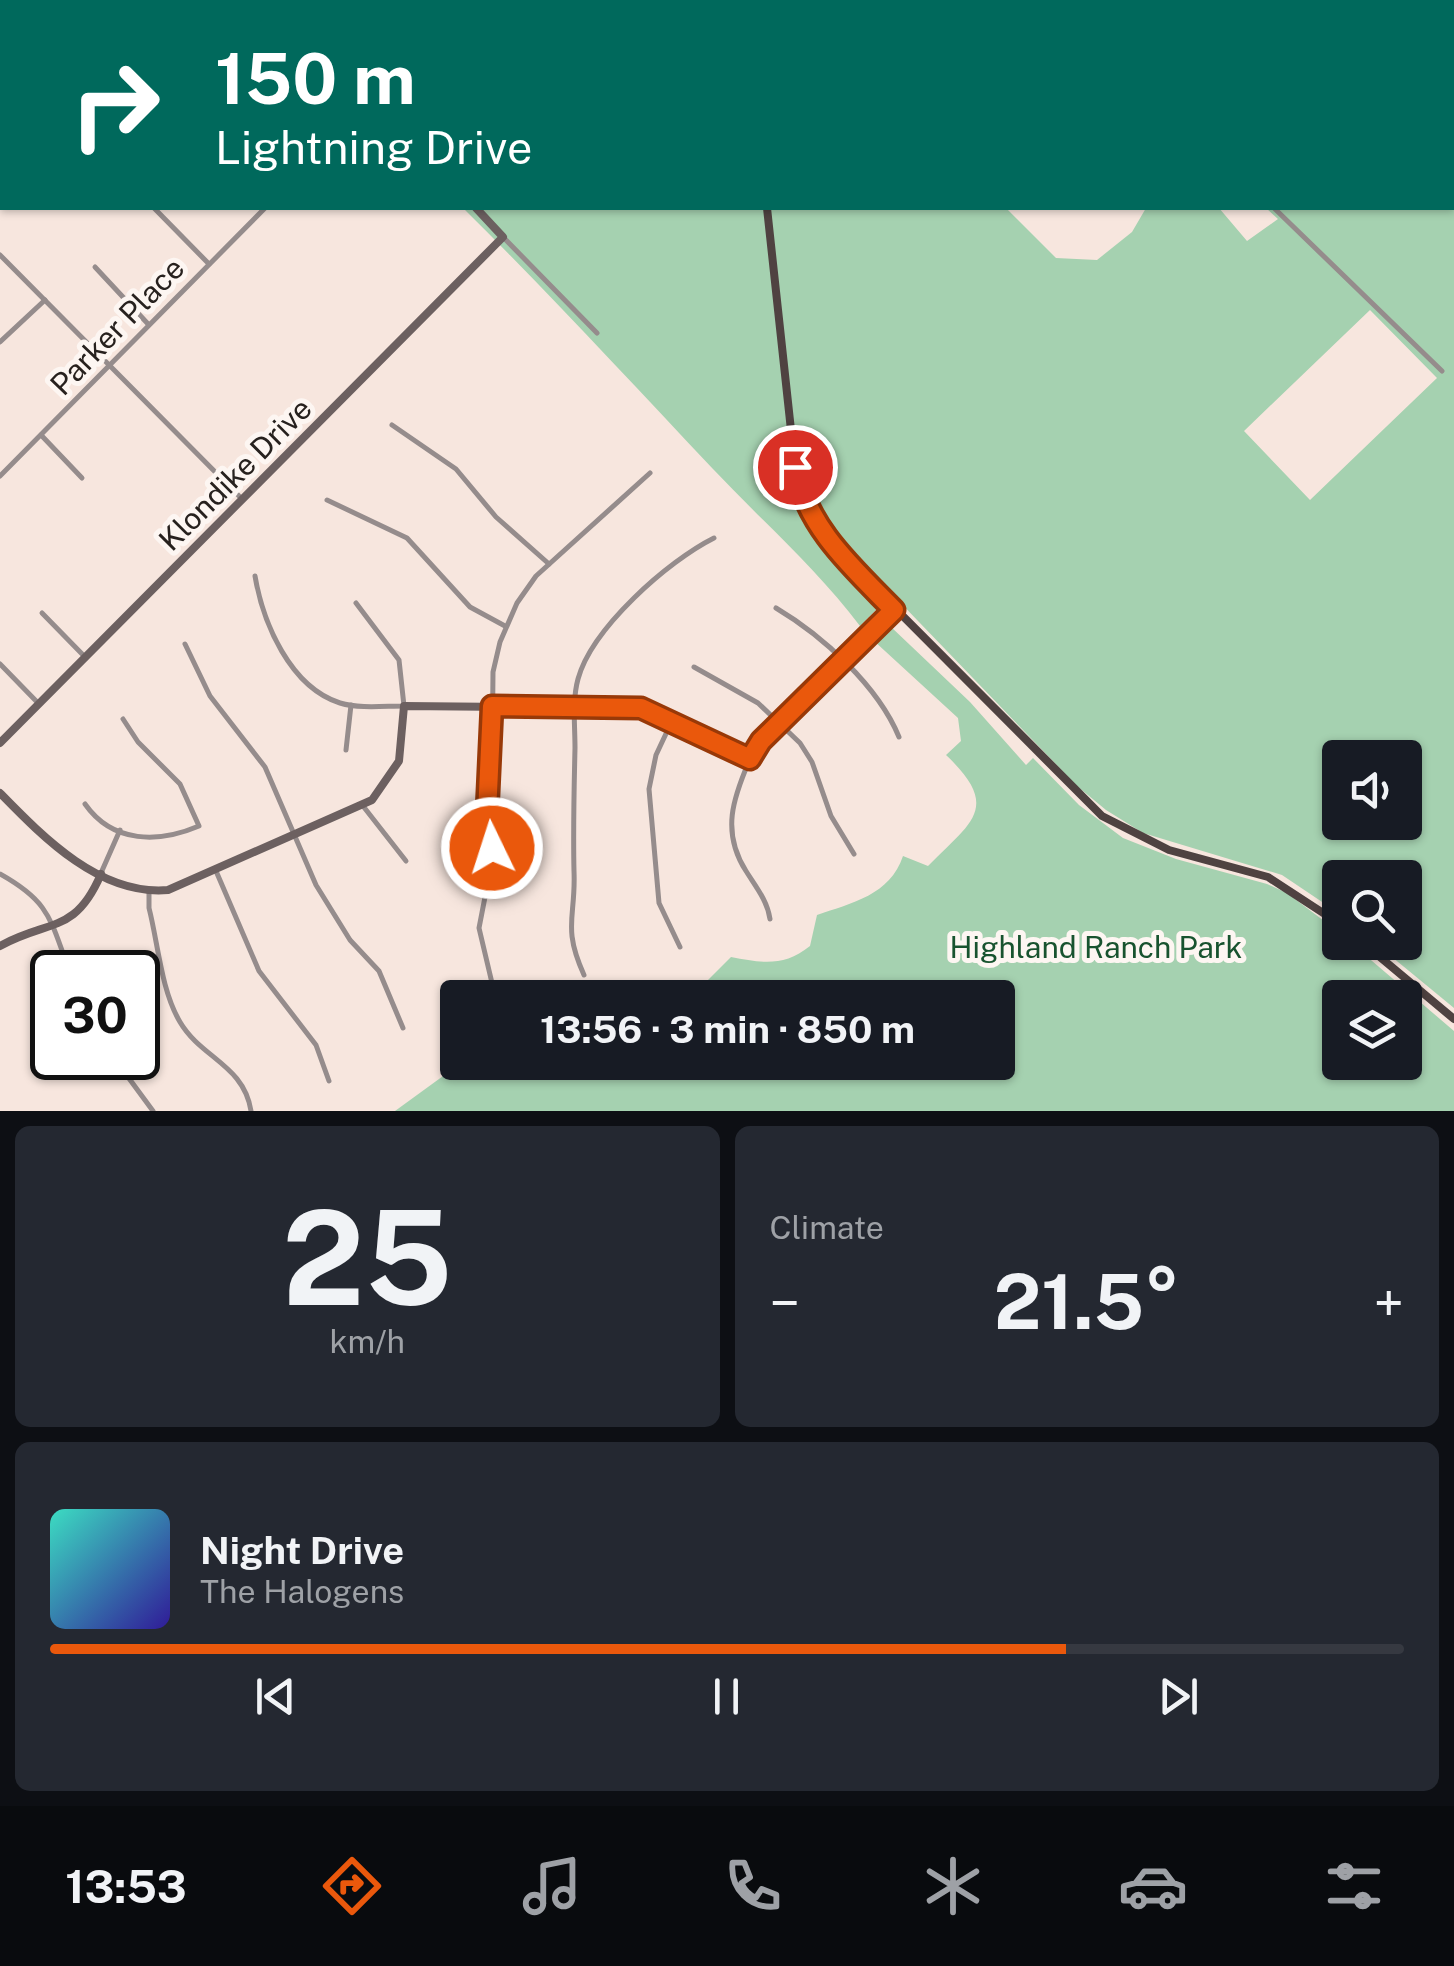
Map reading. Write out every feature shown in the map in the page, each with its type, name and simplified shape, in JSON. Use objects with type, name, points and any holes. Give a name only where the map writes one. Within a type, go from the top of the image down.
[{"type":"main road","points":[[478,210],[502,238]]},
{"type":"main road","points":[[768,210],[800,489],[823,534],[1102,816],[1152,843],[1279,882],[1322,912]]},
{"type":"main road","name":"Klondike Drive","points":[[0,743],[502,238]]},
{"type":"main road","points":[[0,793],[56,848],[101,874],[150,890],[177,888],[363,806],[388,782],[399,761],[404,706],[629,706],[673,720],[750,759],[780,722],[894,610]]},
{"type":"main road","points":[[0,946],[54,927],[86,905],[101,874]]},
{"type":"main road","points":[[1384,960],[1454,1019]]},
{"type":"street","points":[[156,210],[210,264]]},
{"type":"street","name":"Parker Place","points":[[0,476],[263,210]]},
{"type":"street","points":[[1276,210],[1442,371]]},
{"type":"street","points":[[502,238],[597,334]]},
{"type":"street","points":[[0,255],[242,499]]},
{"type":"street","points":[[95,267],[149,326]]},
{"type":"street","points":[[0,342],[45,300]]},
{"type":"street","points":[[392,426],[456,468],[496,517],[549,564]]},
{"type":"street","points":[[41,435],[82,478]]},
{"type":"street","points":[[491,980],[479,928],[492,861],[487,814],[493,672],[505,626],[526,589],[549,564],[650,473]]},
{"type":"street","points":[[328,500],[407,538],[470,607],[505,626]]},
{"type":"street","points":[[584,975],[569,934],[574,873],[570,810],[575,706],[585,662],[636,596],[679,558],[714,538]]},
{"type":"street","points":[[254,576],[267,623],[290,662],[326,696],[351,705],[404,706],[399,660],[356,604]]},
{"type":"street","points":[[776,608],[806,627],[882,703],[899,738]]},
{"type":"street","points":[[42,613],[86,658]]},
{"type":"street","points":[[185,644],[210,696],[265,767],[316,885],[341,926],[385,982],[403,1028]]},
{"type":"street","points":[[0,664],[39,704]]},
{"type":"street","points":[[694,666],[758,703],[807,752],[831,816],[854,854]]},
{"type":"street","points":[[346,750],[351,705]]},
{"type":"street","points":[[86,804],[98,819],[157,840],[200,826],[180,784],[138,742],[123,719]]},
{"type":"street","points":[[673,720],[656,755],[649,789],[659,902],[680,946]]},
{"type":"street","points":[[750,759],[735,794],[731,828],[740,860],[764,897],[770,919]]},
{"type":"street","points":[[363,806],[406,861]]},
{"type":"street","points":[[101,874],[120,830]]},
{"type":"street","points":[[216,871],[259,971],[308,1034],[329,1081]]},
{"type":"street","points":[[0,874],[39,898],[62,950]]},
{"type":"street","points":[[150,890],[150,908],[176,1016],[198,1044],[238,1076],[251,1111]]},
{"type":"street","points":[[130,1080],[152,1111]]},
{"type":"green space","points":[[465,210],[1008,210],[1056,258],[1097,260],[1132,232],[1145,210],[1221,210],[1247,241],[1278,219],[1268,210],[1454,210],[1454,1008],[1396,960],[1422,960],[1422,860],[1322,860],[1322,902],[1282,875],[1143,833],[1106,810],[1077,786],[892,594],[860,626],[808,565]],"holes":[[[1370,310],[1437,378],[1310,500],[1244,431]]]},
{"type":"green space","name":"Highland Ranch Park","points":[[890,626],[970,702],[1026,765],[1033,758],[1079,805],[1123,838],[1176,859],[1267,884],[1287,893],[1322,919],[1322,960],[1371,960],[1394,980],[1322,980],[1322,1080],[1422,1080],[1422,1004],[1454,1031],[1454,1111],[395,1111],[440,1078],[1015,1080],[1015,980],[708,980],[731,957],[772,962],[800,953],[810,946],[817,915],[879,889],[903,856],[928,866],[957,838],[974,814],[976,802],[963,773],[946,755],[961,741],[958,718],[873,640]]},
{"type":"route","points":[[492,848],[487,814],[492,777],[492,706],[641,708],[750,759],[761,741],[894,610],[823,534],[804,499],[795,467]]}]
